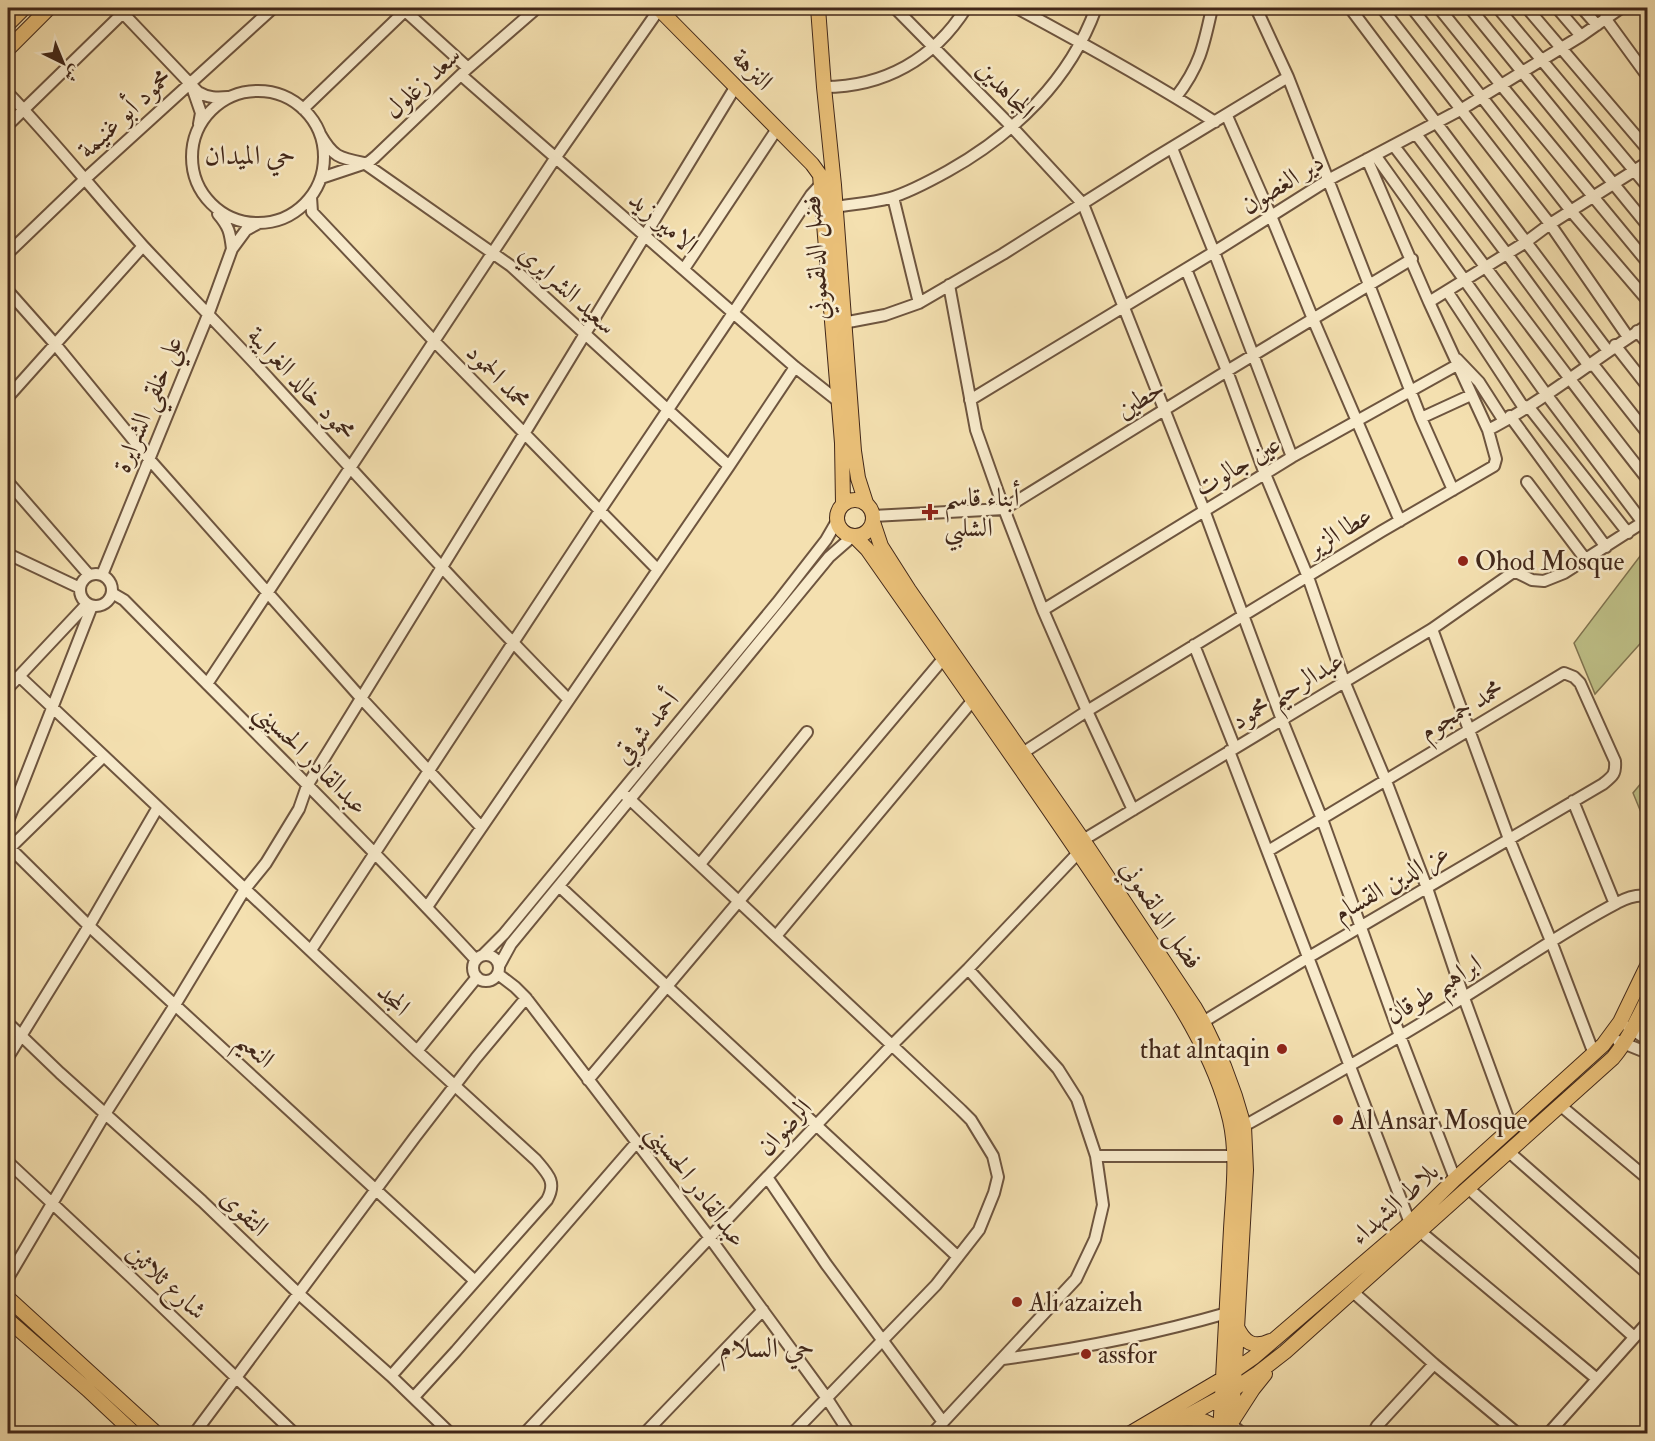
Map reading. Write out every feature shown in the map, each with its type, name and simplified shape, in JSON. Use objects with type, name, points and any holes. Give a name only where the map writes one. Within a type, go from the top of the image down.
[{"type":"main road","points":[[8,24],[24,8]]},
{"type":"main road","points":[[8,49],[49,8]]},
{"type":"main road","name":"النزهة","points":[[659,8],[812,164]]},
{"type":"main road","name":"فضل الدلقموني","points":[[818,8],[856,471],[866,503]]},
{"type":"main road","points":[[812,164],[818,166],[825,164],[831,152]]},
{"type":"main road","points":[[812,164],[820,175],[821,184],[838,401],[843,504],[836,515],[838,526],[844,533],[854,536],[865,534],[873,519],[869,506],[854,500],[843,504]]},
{"type":"main road","name":"فضل الدلقموني","points":[[873,519],[884,551],[1018,756],[1173,973],[1203,1022],[1224,1066],[1244,1126],[1246,1170],[1237,1327],[1229,1375],[1222,1397],[1230,1430]]},
{"type":"main road","name":"فضل الدلقموني","points":[[854,536],[867,549],[943,659],[1018,756]]},
{"type":"main road","name":"فضل الدلقموني","points":[[1081,846],[1198,1036],[1225,1101],[1233,1137],[1234,1156],[1224,1346],[1234,1389],[1230,1430]]},
{"type":"main road","name":"بلاط الشهداء","points":[[1129,1434],[1176,1414],[1277,1338],[1415,1227],[1455,1179],[1594,1054],[1610,1036],[1620,1022],[1647,964]]},
{"type":"main road","points":[[1176,1414],[1222,1397],[1234,1389],[1285,1352],[1353,1292],[1415,1227],[1468,1188],[1613,1058],[1633,1030],[1647,998]]},
{"type":"main road","points":[[8,1298],[157,1434]]},
{"type":"main road","points":[[8,1320],[135,1434]]},
{"type":"main road","points":[[1237,1327],[1241,1336],[1254,1344],[1263,1344],[1277,1338]]},
{"type":"main road","points":[[1154,1434],[1176,1414],[1213,1373],[1224,1346]]},
{"type":"main road","points":[[1176,1414],[1208,1421],[1230,1430],[1260,1379],[1285,1352]]},
{"type":"street","name":"محمود أبو غنيمة","points":[[8,253],[85,178],[191,85],[273,8]]},
{"type":"street","points":[[303,109],[405,8]]},
{"type":"street","name":"الامير زيد","points":[[405,8],[465,71],[556,158],[795,367],[838,401]]},
{"type":"street","name":"سعد زغلول","points":[[321,178],[375,157],[465,71],[537,8]]},
{"type":"street","points":[[207,684],[556,158],[659,8]]},
{"type":"street","name":"المجاهدين","points":[[895,8],[1012,127],[1083,204]]},
{"type":"street","points":[[824,87],[854,85],[883,78],[910,65],[955,24],[966,8]]},
{"type":"street","points":[[1017,8],[1081,42],[1215,122]]},
{"type":"street","points":[[835,207],[893,197],[931,180],[985,148],[1012,127],[1057,80],[1081,42],[1096,8]]},
{"type":"street","points":[[1176,97],[1196,67],[1212,8]]},
{"type":"street","points":[[1256,8],[1288,77],[1421,418],[1453,490]]},
{"type":"street","points":[[1350,8],[1526,242],[1611,348],[1647,387]]},
{"type":"street","points":[[1382,8],[1462,109],[1632,334],[1647,344]]},
{"type":"street","points":[[1412,8],[1571,211],[1647,301]]},
{"type":"street","points":[[1439,8],[1647,263]]},
{"type":"street","points":[[1470,8],[1647,226]]},
{"type":"street","points":[[1498,8],[1647,187]]},
{"type":"street","points":[[1527,8],[1647,150]]},
{"type":"street","points":[[1557,8],[1581,36]]},
{"type":"street","points":[[1582,8],[1601,21],[1647,77]]},
{"type":"street","name":"دير الغصون","points":[[970,400],[1328,180],[1482,97],[1581,36],[1621,8]]},
{"type":"street","points":[[8,125],[123,9],[198,92],[214,98],[229,97],[248,91],[268,91],[287,97],[313,120],[334,154],[346,160],[364,163]]},
{"type":"street","points":[[843,323],[885,315],[919,303],[1288,77]]},
{"type":"street","points":[[191,85],[201,113],[192,149],[192,171],[200,191],[228,226],[232,249]]},
{"type":"street","points":[[8,1278],[105,1114],[175,1005],[245,889],[266,863],[299,809],[307,786],[736,86]]},
{"type":"street","name":"محمود خالد الغرايبة","points":[[8,93],[143,246],[271,381],[513,644],[568,699]]},
{"type":"street","points":[[198,128],[211,110],[229,97]]},
{"type":"street","points":[[1227,116],[1400,521]]},
{"type":"street","points":[[684,269],[777,129]]},
{"type":"street","points":[[295,212],[310,197],[321,178],[324,156],[320,134]]},
{"type":"street","points":[[1416,134],[1590,365],[1647,435]]},
{"type":"street","points":[[1394,146],[1647,480]]},
{"type":"street","points":[[1172,148],[1292,457]]},
{"type":"street","points":[[1371,157],[1429,302],[1488,430],[1569,380],[1611,348],[1647,325]]},
{"type":"street","points":[[1371,157],[1546,394],[1646,523],[1586,560],[1527,482]]},
{"type":"street","points":[[1429,302],[1526,242],[1647,162]]},
{"type":"street","name":"سعيد الشرايري","points":[[364,163],[521,274],[729,466]]},
{"type":"street","points":[[311,951],[807,200],[821,184]]},
{"type":"street","points":[[214,208],[241,222],[257,224],[277,221],[304,210],[312,212],[310,197]]},
{"type":"street","points":[[893,197],[919,303]]},
{"type":"street","points":[[1083,204],[1204,510],[1282,720],[1322,819],[1400,1036],[1455,1179]]},
{"type":"street","name":"محمد الحمود","points":[[312,212],[434,341],[657,569]]},
{"type":"street","name":"علي خلقي الشرايرة","points":[[102,574],[208,315],[232,249],[246,230],[257,224]]},
{"type":"street","points":[[8,397],[143,246]]},
{"type":"street","name":"حطين","points":[[873,519],[1004,509],[1412,259]]},
{"type":"street","points":[[1186,269],[1265,474],[1308,577],[1344,681],[1427,888],[1512,1129]]},
{"type":"street","points":[[950,285],[976,430],[1043,610],[1133,810]]},
{"type":"street","points":[[8,291],[55,344],[149,459],[361,698],[480,827]]},
{"type":"street","points":[[1447,291],[1526,407],[1628,533]]},
{"type":"street","points":[[1455,360],[1479,382],[1606,547]]},
{"type":"street","name":"عين جالوت","points":[[1043,610],[1204,510],[1411,389],[1455,360]]},
{"type":"street","points":[[427,907],[795,367]]},
{"type":"street","points":[[1421,418],[1471,395]]},
{"type":"street","name":"عطا الزير","points":[[1018,756],[1194,645],[1496,464],[1488,430]]},
{"type":"street","points":[[8,482],[89,575]]},
{"type":"street","name":"أحمد شوقي","points":[[499,970],[508,948],[560,886],[626,796],[826,540],[837,521]]},
{"type":"street","name":"أحمد شوقي","points":[[480,958],[626,796],[829,557],[854,536]]},
{"type":"street","points":[[8,554],[80,588]]},
{"type":"street","name":"عبدالرحيم محمود","points":[[1081,846],[1133,810],[1432,629],[1512,573],[1518,573],[1532,580],[1544,581],[1586,560]]},
{"type":"street","points":[[102,574],[112,584],[112,593],[107,602],[97,606],[90,605],[81,597],[82,582],[89,575],[102,574]]},
{"type":"street","name":"عبدالقادر الحسيني","points":[[112,593],[124,600],[480,958]]},
{"type":"street","points":[[8,688],[90,605]]},
{"type":"street","points":[[8,821],[90,605]]},
{"type":"street","points":[[1432,629],[1509,839],[1594,1054]]},
{"type":"street","points":[[1194,645],[1268,850],[1415,1227],[1597,1379]]},
{"type":"street","points":[[588,1080],[943,659]]},
{"type":"street","name":"محمد جمجوم","points":[[1268,850],[1564,673],[1580,683],[1615,761],[1616,769],[1604,784]]},
{"type":"street","name":"المجد","points":[[19,676],[536,1161],[551,1183],[551,1192],[547,1200],[391,1376]]},
{"type":"street","points":[[776,936],[973,700]]},
{"type":"street","points":[[700,864],[807,732]]},
{"type":"street","points":[[9,849],[104,756]]},
{"type":"street","name":"عز الدين القسام","points":[[1203,1022],[1361,926],[1604,784]]},
{"type":"street","points":[[626,796],[971,1120],[993,1156],[998,1177],[979,1230],[936,1285],[792,1434]]},
{"type":"street","points":[[1573,801],[1615,904]]},
{"type":"street","points":[[8,1057],[89,926],[158,807]]},
{"type":"street","name":"الرضوان","points":[[524,1434],[968,969],[1081,846]]},
{"type":"street","name":"النعيم","points":[[9,849],[89,926],[475,1281]]},
{"type":"street","points":[[560,886],[958,1257]]},
{"type":"street","name":"ابراهيم طوقان","points":[[1244,1126],[1464,998],[1551,941],[1615,904],[1632,897],[1647,896]]},
{"type":"street","points":[[492,956],[498,962],[499,970],[489,981],[477,977],[474,971],[480,958],[492,956]]},
{"type":"street","points":[[932,1434],[1076,1280],[1095,1239],[1103,1205],[1096,1156],[1077,1099],[1058,1069],[968,969]]},
{"type":"street","name":"عبدالقادر الحسيني","points":[[499,970],[526,998],[710,1238],[826,1397],[850,1434]]},
{"type":"street","points":[[417,1051],[477,977]]},
{"type":"street","points":[[194,1434],[455,1086],[526,998]]},
{"type":"street","points":[[1620,1022],[1647,1040]]},
{"type":"street","name":"التقوى","points":[[8,1023],[452,1434]]},
{"type":"street","points":[[1610,1036],[1647,1053]]},
{"type":"street","points":[[1561,1106],[1647,1179]]},
{"type":"street","points":[[414,1397],[637,1142]]},
{"type":"street","points":[[1509,1152],[1647,1274]]},
{"type":"street","points":[[1096,1156],[1234,1156]]},
{"type":"street","name":"شارع ثلاثين","points":[[8,1162],[295,1434]]},
{"type":"street","points":[[767,1177],[882,1341],[943,1422]]},
{"type":"street","points":[[1468,1188],[1634,1337]]},
{"type":"street","points":[[1353,1292],[1518,1434]]},
{"type":"street","points":[[644,1434],[763,1310]]},
{"type":"street","points":[[1003,1359],[1145,1335],[1227,1312]]},
{"type":"street","points":[[1548,1434],[1647,1322]]},
{"type":"street","points":[[1373,1434],[1377,1426],[1434,1364]]},
{"type":"green space","points":[[1647,547],[1647,636],[1595,694],[1574,643]]},
{"type":"green space","points":[[1647,776],[1647,827],[1633,793]]},
{"type":"place","name":"أبناء قاسم الشلبي","points":[[930,512]]},
{"type":"place","name":"Ohod Mosque","points":[[1463,561]]},
{"type":"place","name":"that alntaqin","points":[[1282,1049]]},
{"type":"place","name":"Al Ansar Mosque","points":[[1338,1120]]},
{"type":"place","name":"Ali azaizeh","points":[[1017,1302]]},
{"type":"place","name":"assfor","points":[[1086,1354]]},
{"type":"district","name":"حي الميدان","points":[[250,155]]},
{"type":"district","name":"حي السلام","points":[[767,1347]]}]
